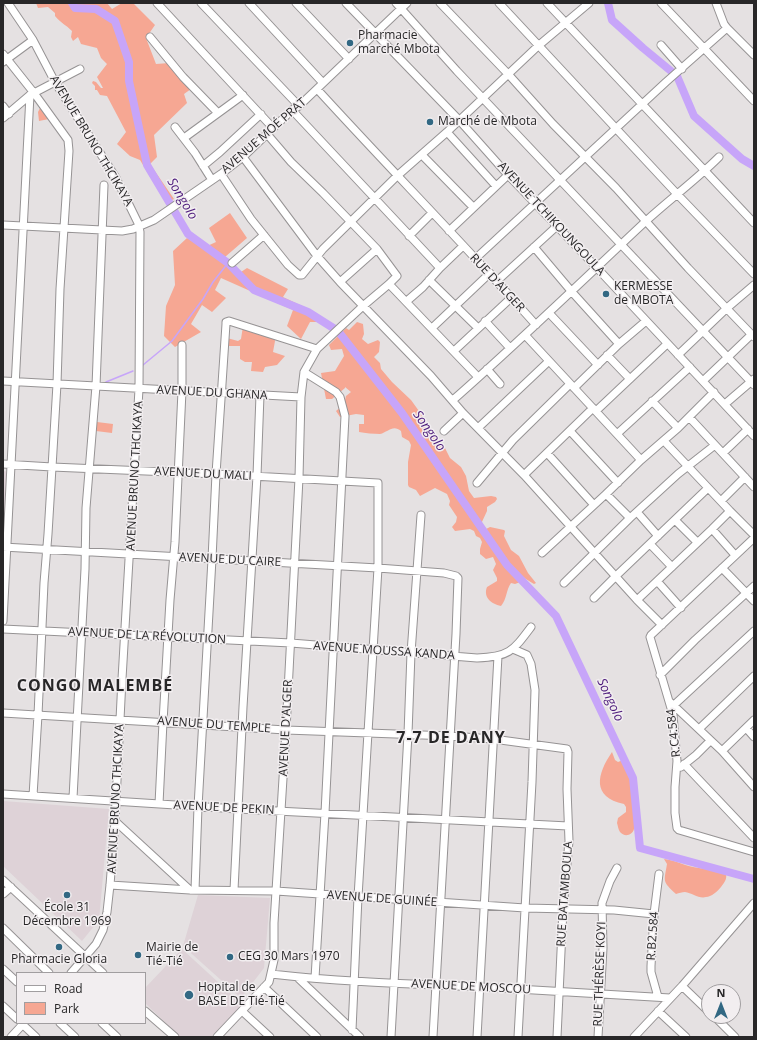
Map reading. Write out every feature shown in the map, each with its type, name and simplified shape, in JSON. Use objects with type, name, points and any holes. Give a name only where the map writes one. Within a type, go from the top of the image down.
[{"type":"street","name":"AVENUE BRUNO THCIKAYA","points":[[8,3],[32,40],[55,82],[116,178],[140,226],[140,389],[110,885],[103,930],[96,944],[86,958],[72,972]]},
{"type":"street","points":[[157,3],[273,128]]},
{"type":"street","points":[[201,3],[299,106]]},
{"type":"street","points":[[249,3],[323,83]]},
{"type":"street","points":[[296,3],[349,59]]},
{"type":"street","name":"AVENUE TCHIKOUNGOULA","points":[[346,3],[459,120],[535,204],[754,436]]},
{"type":"street","points":[[440,3],[753,336],[703,382]]},
{"type":"street","points":[[499,3],[677,194],[754,274]]},
{"type":"street","points":[[547,3],[754,223]]},
{"type":"street","points":[[221,174],[251,219],[288,265],[299,275],[302,275],[317,256],[398,176],[484,98],[538,46],[589,3]]},
{"type":"street","points":[[661,3],[754,101]]},
{"type":"street","points":[[716,3],[724,24],[754,55]]},
{"type":"street","points":[[402,5],[458,71],[622,244],[702,331],[753,382],[725,404]]},
{"type":"street","name":"AVENUE MOÉ PRAT","points":[[3,225],[122,231],[133,229],[154,220],[243,157],[292,110],[299,106],[349,59],[402,5]]},
{"type":"street","points":[[475,258],[727,28]]},
{"type":"street","points":[[150,37],[183,77],[218,113]]},
{"type":"street","points":[[32,40],[4,58],[68,140],[69,151],[60,289],[57,384],[46,550],[33,796]]},
{"type":"street","points":[[661,45],[682,69]]},
{"type":"street","points":[[3,106],[6,116],[32,94],[80,69]]},
{"type":"street","points":[[317,89],[463,246]]},
{"type":"street","points":[[3,621],[5,547],[12,464],[32,94]]},
{"type":"street","points":[[184,138],[243,95]]},
{"type":"street","points":[[292,110],[440,268]]},
{"type":"street","points":[[203,166],[261,114]]},
{"type":"street","points":[[175,127],[212,180]]},
{"type":"street","points":[[447,132],[496,186]]},
{"type":"street","points":[[267,134],[291,162],[377,249],[397,276],[316,349],[304,372],[301,397]]},
{"type":"street","points":[[422,154],[473,207]]},
{"type":"street","points":[[243,157],[317,256],[340,282],[524,475],[662,625],[754,538]]},
{"type":"street","points":[[453,400],[572,292],[646,221],[705,171],[719,157]]},
{"type":"street","points":[[449,231],[508,174]]},
{"type":"street","points":[[73,798],[89,468],[96,386],[104,185]]},
{"type":"street","points":[[409,236],[432,213]]},
{"type":"street","points":[[497,281],[557,226]]},
{"type":"street","points":[[232,263],[264,235]]},
{"type":"street","name":"RUE D'ALGER","points":[[406,301],[463,246],[490,273],[536,325]]},
{"type":"street","points":[[534,247],[619,344]]},
{"type":"street","points":[[340,282],[377,249]]},
{"type":"street","points":[[432,328],[490,273]]},
{"type":"street","points":[[429,280],[478,328]]},
{"type":"street","points":[[389,284],[478,377]]},
{"type":"street","points":[[678,355],[702,331],[754,285]]},
{"type":"street","points":[[454,351],[512,297]]},
{"type":"street","points":[[549,313],[598,364]]},
{"type":"street","points":[[192,890],[208,639],[224,334],[226,324],[227,321],[316,349]]},
{"type":"street","points":[[485,321],[510,348]]},
{"type":"street","points":[[477,484],[512,440],[646,321]]},
{"type":"street","points":[[525,335],[641,460]]},
{"type":"street","points":[[524,475],[570,431],[630,379],[667,344]]},
{"type":"street","points":[[159,804],[175,542],[182,391],[182,345]]},
{"type":"street","points":[[607,355],[630,379]]},
{"type":"street","points":[[478,428],[549,361]]},
{"type":"street","points":[[617,434],[690,367]]},
{"type":"street","points":[[488,369],[500,384]]},
{"type":"street","points":[[304,372],[340,396],[345,416],[343,481],[315,978]]},
{"type":"street","name":"AVENUE DU GHANA","points":[[3,381],[301,397]]},
{"type":"street","points":[[542,553],[641,460],[678,428],[714,392]]},
{"type":"street","points":[[234,890],[257,476],[260,395]]},
{"type":"street","name":"AVENUE D'ALGER","points":[[221,1036],[268,982],[274,960],[276,892],[282,810],[295,563],[301,397]]},
{"type":"street","points":[[652,401],[678,428]]},
{"type":"street","points":[[444,431],[464,413]]},
{"type":"street","points":[[689,417],[754,487]]},
{"type":"street","points":[[723,453],[748,429]]},
{"type":"street","points":[[570,431],[618,483]]},
{"type":"street","points":[[664,440],[754,535]]},
{"type":"street","points":[[564,583],[630,518],[678,474],[715,445]]},
{"type":"street","points":[[547,453],[594,505]]},
{"type":"street","name":"AVENUE DU MALI","points":[[3,464],[378,483],[378,568]]},
{"type":"street","points":[[721,501],[745,478]]},
{"type":"street","points":[[594,598],[708,488]]},
{"type":"street","points":[[606,494],[630,518]]},
{"type":"street","points":[[638,600],[730,511]]},
{"type":"street","points":[[637,512],[658,536]]},
{"type":"street","points":[[391,1037],[408,734],[411,653],[421,515]]},
{"type":"street","points":[[675,520],[697,542]]},
{"type":"street","points":[[712,529],[735,555]]},
{"type":"street","points":[[650,544],[672,567]]},
{"type":"street","name":"AVENUE DU CAIRE","points":[[5,547],[212,560],[378,568],[456,576],[458,578],[454,656]]},
{"type":"street","points":[[352,1030],[358,897],[378,568]]},
{"type":"street","points":[[722,568],[754,601]]},
{"type":"street","points":[[658,580],[681,608]]},
{"type":"street","points":[[660,675],[695,640],[754,586]]},
{"type":"street","name":"R.C4.584","points":[[662,625],[650,637],[660,675],[672,703],[677,770],[675,787],[676,825],[679,830],[754,852]]},
{"type":"street","points":[[518,1037],[534,744],[535,690],[531,664],[527,655],[513,649],[531,627]]},
{"type":"street","name":"AVENUE DE LA RÉVOLUTION","points":[[3,628],[291,643]]},
{"type":"street","points":[[754,631],[672,703],[722,751],[754,787]]},
{"type":"street","name":"AVENUE MOUSSA KANDA","points":[[291,643],[478,658],[498,656],[513,649]]},
{"type":"street","points":[[433,1037],[454,656]]},
{"type":"street","points":[[477,1037],[498,656]]},
{"type":"street","points":[[699,729],[754,676]]},
{"type":"street","name":"AVENUE DU TEMPLE","points":[[3,713],[286,730],[450,736],[493,739],[568,750]]},
{"type":"street","points":[[722,751],[754,720]]},
{"type":"street","points":[[746,728],[754,737]]},
{"type":"street","points":[[677,770],[710,741]]},
{"type":"street","name":"RUE BATAMBOULA","points":[[558,1037],[563,909],[569,841],[568,750]]},
{"type":"street","points":[[684,764],[754,838]]},
{"type":"street","name":"AVENUE DE PEKIN","points":[[3,794],[198,807],[282,810],[364,816],[568,826]]},
{"type":"street","points":[[115,821],[192,890]]},
{"type":"street","name":"RUE THÉRÈSE KOYI","points":[[598,1037],[603,948],[602,910],[604,896],[617,868]]},
{"type":"street","name":"R.B2.584","points":[[658,997],[651,972],[654,914],[659,874]]},
{"type":"street","points":[[3,880],[102,972]]},
{"type":"street","name":"AVENUE DE GUINÉE","points":[[110,885],[192,890],[234,890],[320,894],[441,903],[525,908],[602,910],[654,914]]},
{"type":"street","points":[[3,894],[11,887]]},
{"type":"street","points":[[637,1036],[754,903]]},
{"type":"street","points":[[3,928],[48,972]]},
{"type":"street","points":[[3,969],[16,981]]},
{"type":"street","name":"AVENUE DE MOSCOU","points":[[271,974],[436,986],[560,991],[670,998]]},
{"type":"street","points":[[297,977],[360,1037]]},
{"type":"street","points":[[682,986],[701,1004]]},
{"type":"street","points":[[264,987],[317,1037]]},
{"type":"street","points":[[3,1006],[16,1018]]},
{"type":"street","points":[[242,1011],[270,1037]]},
{"type":"street","points":[[658,1011],[686,1037]]},
{"type":"street","points":[[146,1012],[175,1037]]},
{"type":"street","points":[[11,1037],[20,1024]]},
{"type":"street","points":[[23,1024],[36,1037]]},
{"type":"street","points":[[61,1024],[75,1037]]},
{"type":"street","points":[[103,1024],[117,1037]]},
{"type":"street","points":[[722,1024],[735,1037]]},
{"type":"shaded area","points":[[3,471],[10,472],[7,538],[3,538]]},
{"type":"shaded area","name":"École 31 Décembre 1969","points":[[3,801],[109,809],[99,920],[82,941],[3,866]]},
{"type":"shaded area","name":"CEG 30 Mars 1970","points":[[198,895],[270,898],[264,968],[241,998],[183,946]]},
{"type":"shaded area","name":"Hopital de BASE DE Tié-Tié","points":[[182,949],[243,1005],[211,1037],[180,1037],[146,1004],[146,987]]},
{"type":"green space","points":[[36,3],[107,3],[112,9],[122,3],[133,3],[155,25],[146,38],[156,64],[169,63],[191,89],[184,94],[187,103],[154,135],[157,157],[150,164],[174,199],[166,203],[140,160],[130,156],[117,144],[126,132],[107,96],[100,95],[97,90],[95,90],[95,86],[92,83],[93,81],[96,82],[101,88],[103,88],[97,77],[107,64],[101,58],[97,48],[81,44],[78,37],[73,41],[71,37],[72,31],[55,16],[55,13],[48,7],[38,8]]},
{"type":"green space","points":[[41,106],[49,119],[39,121],[38,112]]},
{"type":"green space","points":[[230,213],[247,238],[225,257],[241,272],[247,268],[288,289],[283,297],[302,306],[333,326],[330,328],[318,322],[310,322],[301,339],[287,326],[293,310],[221,278],[215,290],[226,298],[212,312],[202,305],[191,324],[201,332],[175,347],[164,336],[166,306],[175,285],[173,251],[187,238],[203,248],[216,242],[209,228]]},
{"type":"green space","points":[[357,322],[363,324],[364,334],[362,339],[368,344],[378,340],[380,342],[379,352],[374,357],[380,363],[381,369],[411,400],[431,431],[444,446],[450,458],[461,467],[466,476],[469,491],[474,498],[491,496],[496,497],[497,499],[495,502],[487,507],[487,511],[481,524],[486,529],[490,527],[505,531],[504,536],[511,550],[519,556],[528,573],[536,583],[534,584],[517,572],[509,564],[493,540],[484,530],[403,409],[380,382],[379,387],[427,450],[431,460],[445,476],[448,483],[504,563],[513,574],[523,581],[515,584],[511,583],[501,606],[491,602],[486,594],[487,587],[497,581],[493,570],[496,564],[493,557],[486,559],[480,554],[482,542],[480,538],[476,536],[474,531],[470,529],[455,531],[452,527],[456,522],[457,517],[449,505],[450,501],[447,494],[435,488],[420,496],[416,490],[409,487],[408,462],[411,445],[409,441],[402,437],[401,431],[393,428],[380,434],[359,432],[359,424],[364,424],[364,415],[356,414],[340,417],[336,411],[344,404],[346,396],[351,392],[345,387],[332,399],[326,399],[321,373],[335,371],[344,356],[342,349],[331,350],[329,345],[346,328],[349,330]]},
{"type":"green space","points":[[243,326],[274,337],[275,341],[273,352],[285,356],[277,365],[265,367],[263,372],[251,371],[252,362],[245,362],[240,359],[240,346],[227,346],[227,338],[238,341],[241,339]]},
{"type":"green space","points":[[97,422],[113,424],[112,433],[96,431]]},
{"type":"green space","points":[[612,752],[615,760],[618,762],[623,760],[632,781],[635,825],[632,833],[628,835],[624,835],[620,832],[617,823],[618,818],[626,812],[626,807],[624,804],[613,801],[606,796],[600,784],[603,768]]},
{"type":"green space","points":[[664,859],[694,867],[721,870],[725,873],[726,879],[724,884],[718,890],[708,897],[701,897],[685,892],[676,894],[666,884],[665,874],[667,864]]},
{"type":"waterway","name":"Songolo","points":[[72,3],[75,8],[96,9],[115,21],[129,62],[129,81],[147,165],[188,234],[228,263],[254,290],[308,312],[338,331],[402,413],[507,565],[556,616],[633,778],[640,848],[754,879]]},
{"type":"waterway","points":[[608,3],[612,20],[677,76],[694,116],[742,159],[754,166]]},
{"type":"waterway","points":[[143,365],[172,341],[228,263]]},
{"type":"waterway","points":[[106,382],[133,371]]},
{"type":"place","name":"Pharmacie marché Mbota","points":[[350,43]]},
{"type":"place","name":"Marché de Mbota","points":[[430,122]]},
{"type":"place","name":"KERMESSE de MBOTA","points":[[606,294]]},
{"type":"place","name":"École 31 Décembre 1969","points":[[67,895]]},
{"type":"place","name":"Pharmacie Gloria","points":[[59,947]]},
{"type":"place","name":"Mairie de Tié-Tié","points":[[138,955]]},
{"type":"place","name":"CEG 30 Mars 1970","points":[[230,957]]},
{"type":"place","name":"Hopital de BASE DE Tié-Tié","points":[[189,995]]},
{"type":"district","name":"CONGO MALEMBÉ","points":[[95,686]]},
{"type":"district","name":"7-7 DE DANY","points":[[451,738]]}]
